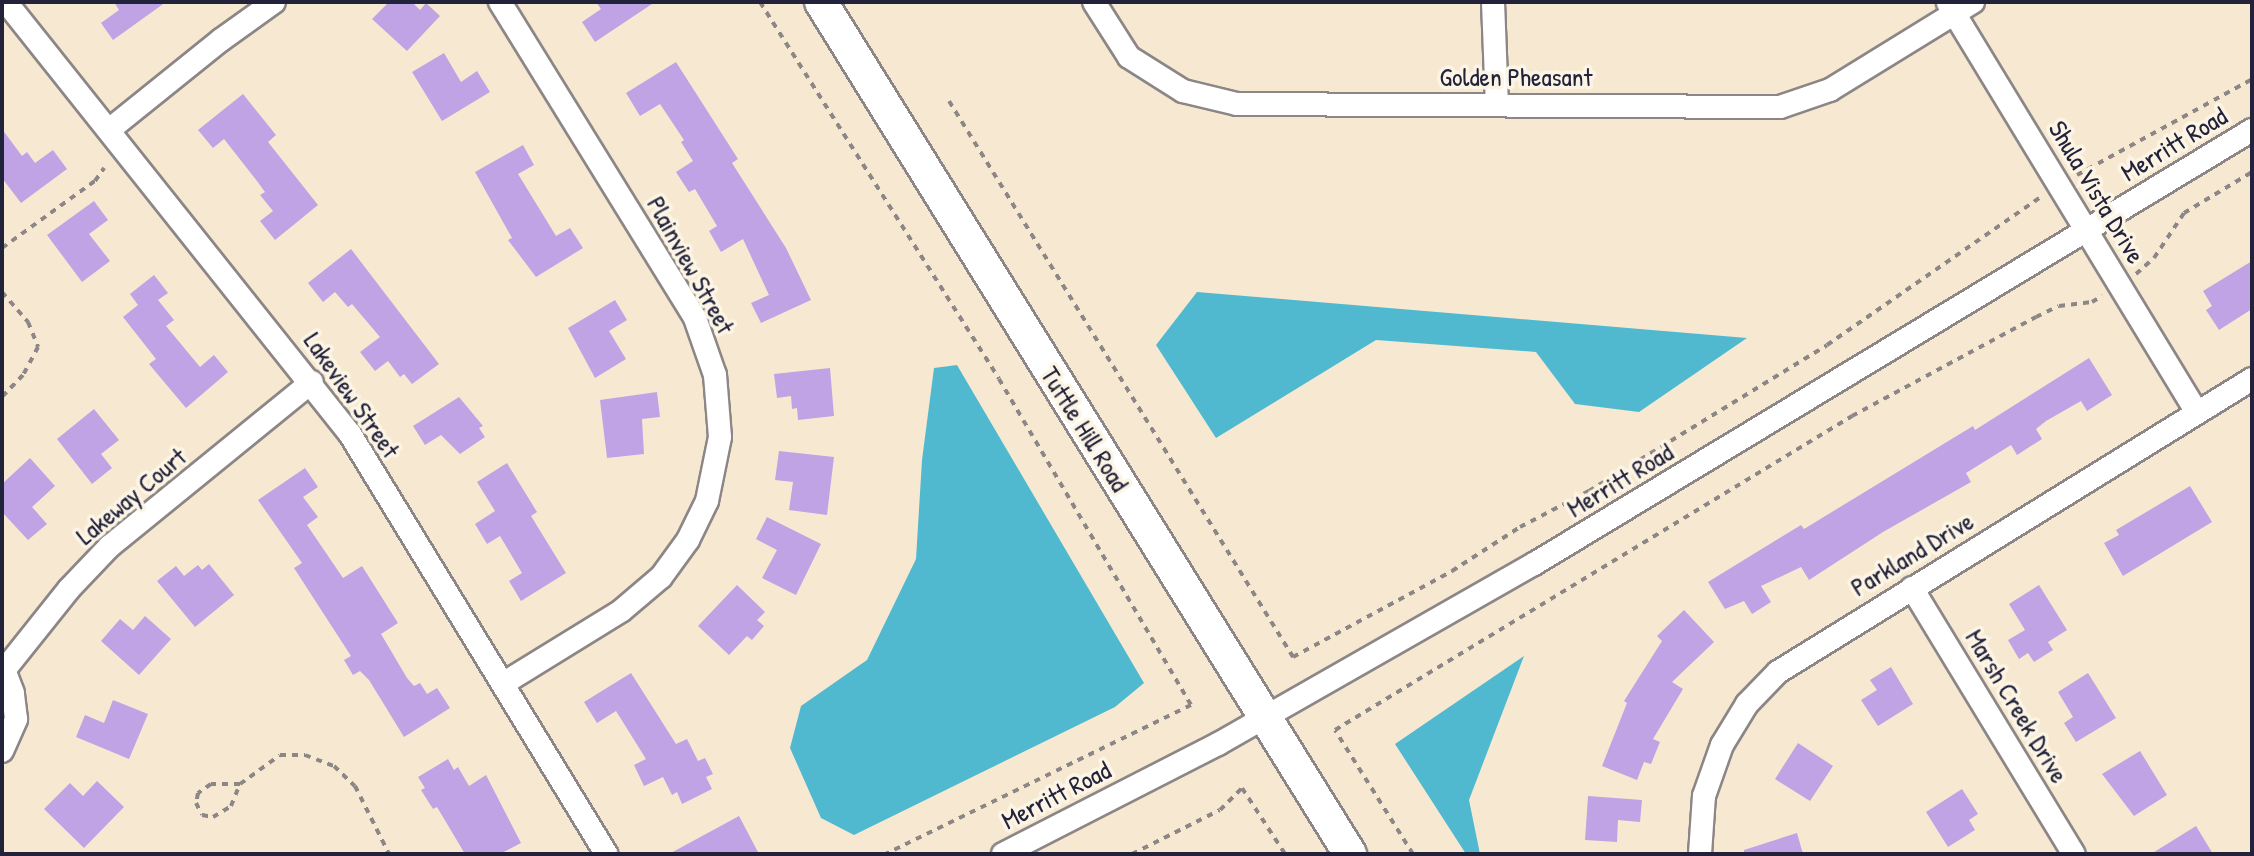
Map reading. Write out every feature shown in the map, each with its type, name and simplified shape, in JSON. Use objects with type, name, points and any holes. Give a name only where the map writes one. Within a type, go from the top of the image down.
[{"type":"main road","name":"Tuttle Hill Road","points":[[821,2],[1350,854]]},
{"type":"street","name":"Lakeview Street","points":[[6,2],[312,382],[350,434],[606,854]]},
{"type":"street","points":[[109,130],[221,40],[274,2]]},
{"type":"street","name":"Plainview Street","points":[[500,2],[695,318],[715,375],[720,437],[707,501],[688,540],[661,577],[621,611],[504,683]]},
{"type":"street","name":"Golden Pheasant","points":[[1094,2],[1129,57],[1183,91],[1237,104],[1780,107],[1830,90],[1958,6]]},
{"type":"street","points":[[1493,2],[1497,105]]},
{"type":"street","name":"Shula Vista Drive","points":[[1958,6],[2059,184],[2197,412]]},
{"type":"street","name":"Merritt Road","points":[[1003,854],[1263,718],[1534,564],[2252,130]]},
{"type":"street","name":"Parkland Drive","points":[[1700,854],[1703,804],[1711,771],[1732,725],[1747,704],[1778,672],[1803,653],[2252,379]]},
{"type":"street","name":"Lakeway Court","points":[[2,751],[16,719],[3,672],[69,589],[110,546],[312,382]]},
{"type":"street","name":"Marsh Creek Drive","points":[[1912,588],[2074,854]]},
{"type":"path","points":[[760,2],[999,379],[1191,705],[885,854]]},
{"type":"path","points":[[949,101],[1293,657],[1452,571],[1520,527],[1589,491],[1800,361],[2059,184],[2252,79]]},
{"type":"path","points":[[2,248],[95,181],[104,168]]},
{"type":"path","points":[[1413,854],[1335,730],[1852,416],[2059,306],[2092,302],[2154,258],[2184,213],[2252,172]]},
{"type":"path","points":[[2,292],[28,322],[38,347],[23,375],[2,397]]},
{"type":"path","points":[[240,784],[211,784],[198,793],[196,803],[202,815],[213,817],[231,806],[240,784],[280,755],[305,755],[334,766],[355,786],[389,854]]},
{"type":"path","points":[[1132,854],[1220,810],[1242,788],[1285,854]]},
{"type":"water","points":[[1197,292],[1747,338],[1639,412],[1575,404],[1536,352],[1376,340],[1216,438],[1156,345]]},
{"type":"water","points":[[957,365],[1144,683],[1115,707],[854,835],[821,818],[790,748],[801,706],[867,660],[916,559],[922,460],[934,368]]},
{"type":"water","points":[[1524,656],[1469,800],[1480,854],[1466,854],[1395,744]]},
{"type":"building","points":[[114,2],[166,2],[113,40],[101,23],[119,10]]},
{"type":"building","points":[[389,2],[412,2],[420,10],[426,3],[440,16],[407,51],[372,19]]},
{"type":"building","points":[[596,2],[655,2],[595,42],[582,22],[601,9]]},
{"type":"building","points":[[444,53],[461,82],[477,71],[490,92],[442,121],[412,72]]},
{"type":"building","points":[[676,62],[738,159],[732,163],[786,248],[811,300],[761,323],[751,303],[769,295],[743,239],[721,252],[709,231],[717,226],[695,189],[689,192],[676,172],[693,161],[681,142],[684,140],[660,104],[640,116],[626,93]]},
{"type":"building","points":[[243,94],[276,135],[268,142],[318,205],[275,240],[260,221],[273,211],[260,195],[265,192],[224,139],[213,148],[198,130]]},
{"type":"building","points":[[2,129],[22,156],[27,152],[35,163],[53,150],[67,169],[21,203],[2,178]]},
{"type":"building","points":[[523,145],[534,165],[518,174],[556,236],[570,228],[583,248],[536,277],[508,240],[512,238],[475,172]]},
{"type":"building","points":[[94,201],[108,220],[89,234],[110,261],[82,282],[47,235]]},
{"type":"building","points":[[351,249],[439,364],[412,384],[404,374],[400,377],[388,361],[375,371],[360,352],[380,337],[352,304],[348,307],[335,292],[323,302],[308,283]]},
{"type":"building","points":[[2252,261],[2252,309],[2219,330],[2206,310],[2212,306],[2203,291]]},
{"type":"building","points":[[154,275],[168,293],[158,300],[174,320],[166,326],[200,367],[214,355],[228,372],[186,408],[149,364],[156,359],[123,317],[138,305],[130,294]]},
{"type":"building","points":[[615,300],[627,320],[609,331],[626,359],[595,378],[568,328]]},
{"type":"building","points":[[2089,358],[2112,395],[2087,411],[2081,401],[2046,421],[2036,429],[2042,439],[2017,455],[2011,445],[1966,473],[1971,482],[1883,532],[1809,580],[1801,567],[1761,586],[1771,602],[1752,614],[1744,601],[1725,609],[1708,582],[1801,525],[1804,529],[1973,426],[1975,430]]},
{"type":"building","points":[[830,368],[834,416],[798,420],[797,408],[792,409],[791,396],[777,398],[774,374]]},
{"type":"building","points":[[657,392],[660,417],[642,419],[644,454],[607,458],[600,400]]},
{"type":"building","points":[[459,397],[483,426],[479,428],[485,437],[460,454],[441,435],[425,445],[413,426]]},
{"type":"building","points":[[94,409],[119,440],[101,454],[112,468],[92,484],[57,439]]},
{"type":"building","points":[[779,451],[834,457],[827,515],[789,510],[793,482],[775,480]]},
{"type":"building","points":[[30,458],[55,486],[32,507],[47,524],[28,540],[2,512],[2,484]]},
{"type":"building","points":[[507,463],[537,512],[531,516],[566,573],[521,601],[509,581],[522,573],[500,536],[487,544],[475,524],[495,511],[477,482]]},
{"type":"building","points":[[305,468],[318,487],[303,497],[318,517],[307,525],[343,578],[362,566],[398,623],[381,634],[407,678],[414,686],[420,683],[427,694],[437,688],[450,708],[404,737],[369,680],[360,671],[353,675],[344,660],[351,656],[294,568],[302,563],[258,500]]},
{"type":"building","points":[[2190,486],[2212,522],[2123,576],[2104,543],[2119,535],[2116,530]]},
{"type":"building","points":[[767,517],[821,544],[796,595],[762,578],[777,550],[756,539]]},
{"type":"building","points":[[209,564],[234,595],[195,627],[157,581],[176,566],[184,576],[198,565],[202,570]]},
{"type":"building","points":[[737,585],[765,612],[757,620],[764,626],[752,640],[747,636],[729,655],[698,626]]},
{"type":"building","points":[[2039,585],[2067,630],[2048,642],[2053,650],[2034,662],[2028,653],[2019,659],[2008,640],[2025,630],[2009,604]]},
{"type":"building","points":[[1684,610],[1714,642],[1672,682],[1683,689],[1653,739],[1660,742],[1651,764],[1644,762],[1637,780],[1602,766],[1627,703],[1624,701],[1662,641],[1657,636]]},
{"type":"building","points":[[145,616],[171,639],[139,675],[101,641],[120,619],[133,630]]},
{"type":"building","points":[[1891,667],[1913,704],[1878,726],[1861,700],[1877,690],[1870,680]]},
{"type":"building","points":[[631,673],[676,744],[687,739],[698,761],[705,758],[713,774],[706,777],[712,789],[682,804],[677,792],[672,795],[663,777],[644,786],[634,765],[646,759],[616,711],[597,723],[584,702]]},
{"type":"building","points":[[2088,673],[2116,718],[2076,742],[2064,723],[2073,717],[2058,692]]},
{"type":"building","points":[[113,700],[148,714],[129,759],[76,737],[85,715],[104,723]]},
{"type":"building","points":[[1798,743],[1833,766],[1810,801],[1775,779]]},
{"type":"building","points":[[2140,751],[2167,795],[2134,816],[2102,774]]},
{"type":"building","points":[[448,759],[454,770],[458,767],[469,786],[486,775],[521,843],[500,854],[465,854],[437,807],[433,809],[421,790],[425,788],[418,777]]},
{"type":"building","points":[[97,781],[124,807],[84,848],[44,809],[70,783],[83,796]]},
{"type":"building","points":[[1962,789],[1978,814],[1969,820],[1975,830],[1948,847],[1926,812]]},
{"type":"building","points":[[1588,796],[1642,800],[1640,822],[1618,820],[1617,842],[1585,840]]},
{"type":"building","points":[[739,816],[759,854],[669,854]]},
{"type":"building","points":[[2196,826],[2213,854],[2151,854]]},
{"type":"building","points":[[1797,833],[1803,854],[1744,854],[1744,850]]}]
